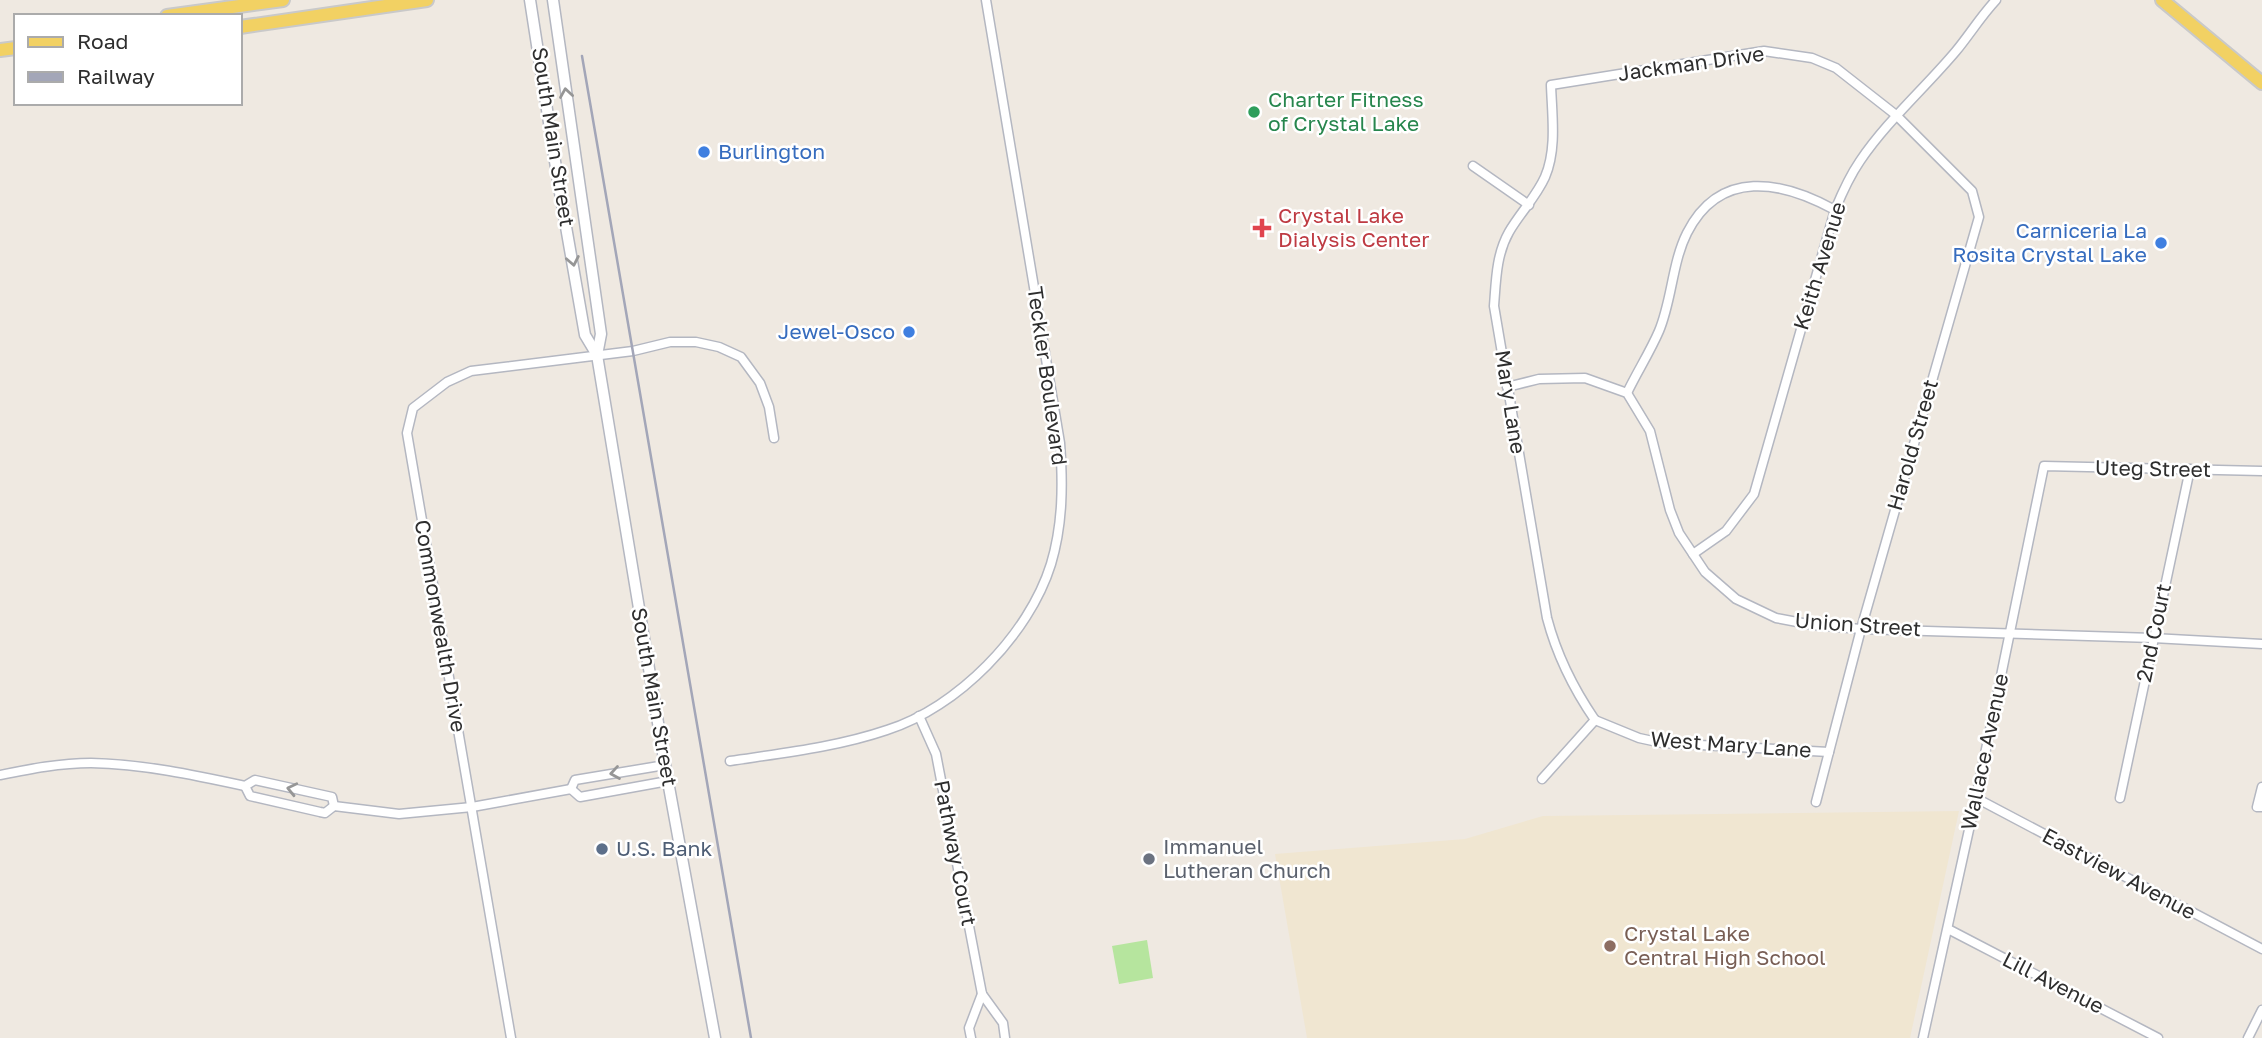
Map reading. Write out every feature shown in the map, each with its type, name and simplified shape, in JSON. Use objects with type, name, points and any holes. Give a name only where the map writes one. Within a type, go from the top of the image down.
[{"type":"main road","points":[[177,14],[244,2],[283,0]]},
{"type":"main road","points":[[242,27],[427,0]]},
{"type":"main road","points":[[2162,0],[2262,83]]},
{"type":"street","name":"South Main Street","points":[[530,0],[585,335],[597,355]]},
{"type":"street","name":"South Main Street","points":[[553,0],[601,334],[597,355],[665,765],[715,1038]]},
{"type":"street","name":"Teckler Boulevard","points":[[730,761],[831,745],[889,730],[919,716],[962,688],[991,663],[1034,601],[1050,566],[1060,526],[1063,486],[1058,431],[986,0]]},
{"type":"street","name":"Keith Avenue","points":[[1693,554],[1726,531],[1754,495],[1835,210],[1861,159],[1896,115],[1957,50],[1996,0]]},
{"type":"street","name":"Jackman Drive","points":[[1551,85],[1737,54],[1777,52],[1812,58],[1836,68],[1896,115]]},
{"type":"street","name":"Mary Lane","points":[[1551,85],[1552,154],[1545,177],[1509,232],[1497,262],[1494,306],[1547,618],[1565,670],[1595,720]]},
{"type":"street","name":"Harold Street","points":[[1816,802],[1861,629],[1979,217],[1972,191],[1896,115]]},
{"type":"street","points":[[1473,166],[1529,205]]},
{"type":"street","points":[[1507,387],[1539,379],[1585,378],[1627,393],[1659,330],[1686,235],[1709,204],[1735,189],[1762,185],[1793,191],[1835,210]]},
{"type":"street","name":"Commonwealth Drive","points":[[511,1038],[407,433],[412,408],[447,382],[471,372],[633,351],[670,342],[696,342],[719,347],[741,357],[760,383],[769,407],[774,438]]},
{"type":"street","name":"Union Street","points":[[1627,393],[1650,431],[1670,510],[1679,533],[1705,572],[1722,589],[1751,607],[1776,618],[1813,625],[1861,629],[2010,632],[2262,645]]},
{"type":"street","name":"Uteg Street","points":[[2044,466],[2262,471]]},
{"type":"street","name":"Wallace Avenue","points":[[1923,1038],[1976,798],[2044,466]]},
{"type":"street","name":"2nd Court","points":[[2120,797],[2189,469]]},
{"type":"street","name":"Pathway Court","points":[[919,716],[936,754],[982,994],[1003,1023],[1005,1038]]},
{"type":"street","points":[[1542,779],[1595,720]]},
{"type":"street","name":"West Mary Lane","points":[[1595,720],[1639,738],[1662,743],[1829,752]]},
{"type":"street","points":[[0,775],[43,766],[90,763],[142,766],[245,786],[255,780],[332,796],[334,806]]},
{"type":"street","points":[[570,789],[575,780],[665,765]]},
{"type":"street","points":[[245,786],[250,796],[325,813],[334,806],[399,814],[472,807],[570,789],[580,797],[668,781]]},
{"type":"street","points":[[2260,807],[2262,787]]},
{"type":"street","name":"Eastview Avenue","points":[[1976,798],[2262,949]]},
{"type":"street","name":"Lill Avenue","points":[[1948,929],[2158,1038]]},
{"type":"street","points":[[971,1038],[969,1028],[982,994]]},
{"type":"street","points":[[2248,1038],[2262,1010]]},
{"type":"shaded area","name":"Crystal Lake Central High School","points":[[1959,811],[1910,1038],[1307,1038],[1275,854],[1465,839],[1543,816]]},
{"type":"green space","points":[[1147,940],[1153,978],[1119,984],[1112,946]]},
{"type":"railway","points":[[582,56],[751,1038]]},
{"type":"place","name":"Charter Fitness of Crystal Lake","points":[[1254,112]]},
{"type":"place","name":"Burlington","points":[[704,152]]},
{"type":"place","name":"Crystal Lake Dialysis Center","points":[[1262,228]]},
{"type":"place","name":"Carniceria La Rosita Crystal Lake","points":[[2161,243]]},
{"type":"place","name":"Jewel-Osco","points":[[909,332]]},
{"type":"place","name":"U.S. Bank","points":[[602,849]]},
{"type":"place","name":"Immanuel Lutheran Church","points":[[1149,859]]},
{"type":"place","name":"Crystal Lake Central High School","points":[[1610,946]]}]
